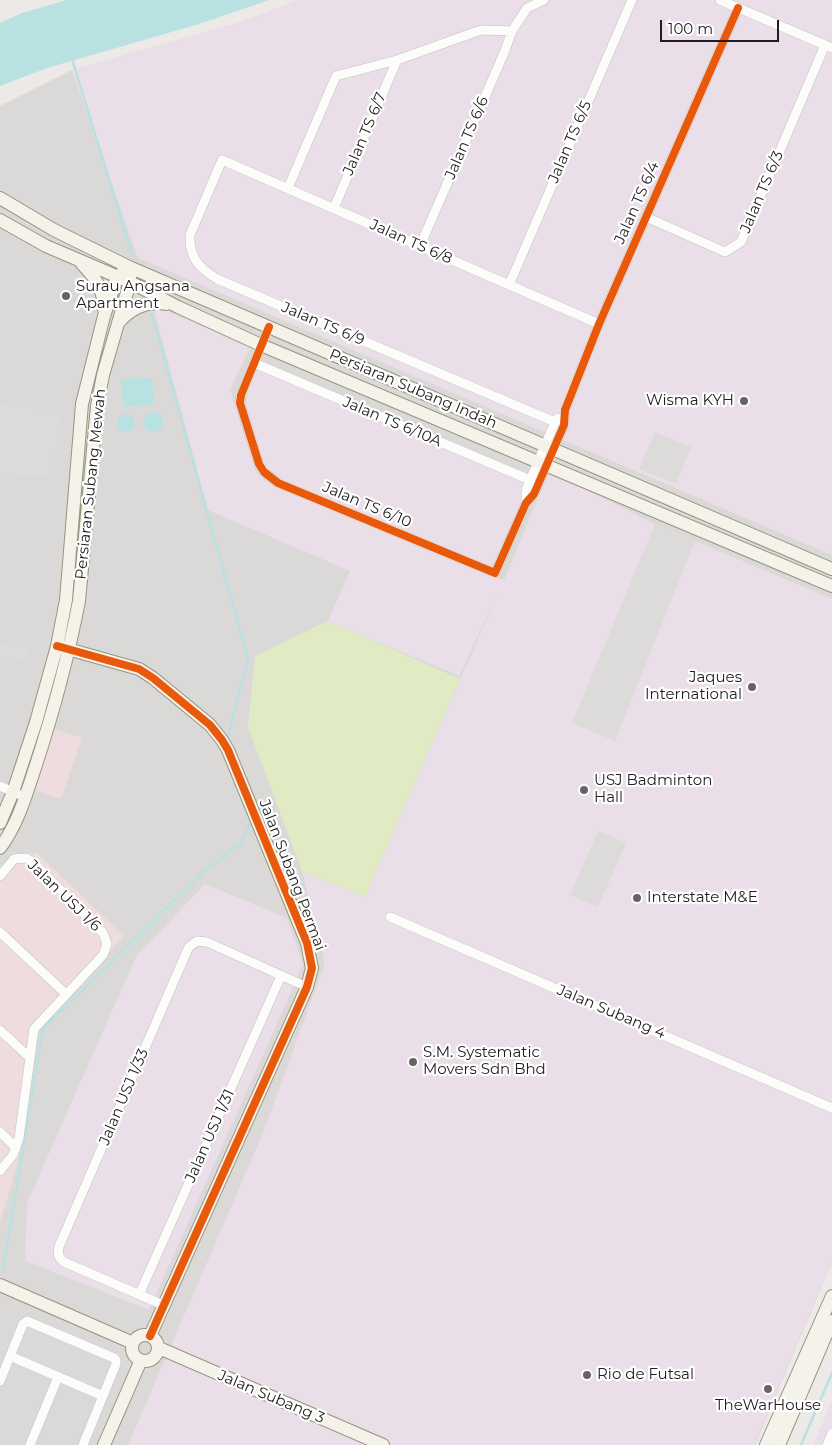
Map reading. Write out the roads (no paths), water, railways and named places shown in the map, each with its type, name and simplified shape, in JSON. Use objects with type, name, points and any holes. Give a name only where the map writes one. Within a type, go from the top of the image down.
[{"type":"main road","name":"Persiaran Subang Indah","points":[[0,198],[54,230],[129,267],[832,569]]},
{"type":"main road","name":"Persiaran Subang Indah","points":[[0,220],[46,246],[130,282],[261,345],[832,586]]},
{"type":"main road","points":[[78,260],[94,276],[102,288],[104,316]]},
{"type":"main road","points":[[117,277],[129,267]]},
{"type":"main road","name":"Persiaran Subang Mewah","points":[[0,848],[10,833],[26,797],[50,724],[73,632],[80,592],[97,406],[103,375],[130,282],[129,267]]},
{"type":"main road","name":"Persiaran Subang Mewah","points":[[0,823],[13,792],[36,722],[57,646],[66,600],[82,404],[104,316],[117,277]]},
{"type":"main road","points":[[117,324],[131,311],[150,302],[178,306]]},
{"type":"main road","points":[[73,632],[81,649],[88,654]]},
{"type":"main road","name":"Jalan Subang Permai","points":[[57,646],[139,669],[153,678],[210,725],[222,740],[307,943],[312,968],[307,987],[150,1336]]},
{"type":"main road","points":[[64,670],[74,660],[88,654]]},
{"type":"main road","points":[[0,1286],[133,1343]]},
{"type":"main road","points":[[766,1445],[832,1296]]},
{"type":"main road","points":[[779,1445],[832,1322]]},
{"type":"main road","points":[[140,1336],[150,1336],[157,1342],[159,1348],[151,1359],[141,1360],[133,1353],[133,1343],[140,1336]]},
{"type":"main road","name":"Jalan Subang 3","points":[[159,1348],[383,1445]]},
{"type":"main road","points":[[104,1445],[141,1360]]},
{"type":"street","name":"Jalan TS 6/6","points":[[420,246],[504,53],[512,30],[527,8],[544,0]]},
{"type":"street","name":"Jalan TS 6/5","points":[[508,285],[632,0]]},
{"type":"street","points":[[720,0],[829,47]]},
{"type":"street","name":"Jalan TS 6/4","points":[[549,447],[564,425],[565,410],[599,324],[738,8]]},
{"type":"street","points":[[288,188],[336,76],[397,60],[481,30],[512,30]]},
{"type":"street","name":"Jalan TS 6/3","points":[[646,217],[725,252],[741,242],[829,47]]},
{"type":"street","name":"Jalan TS 6/7","points":[[334,208],[397,60]]},
{"type":"street","name":"Jalan TS 6/8","points":[[222,160],[599,324]]},
{"type":"street","name":"Jalan TS 6/9","points":[[222,160],[190,235],[192,255],[197,264],[206,272],[217,279],[555,422]]},
{"type":"street","name":"Jalan TS 6/10","points":[[269,327],[240,395],[240,403],[259,464],[264,472],[278,483],[495,573],[526,503],[534,494],[542,464]]},
{"type":"street","name":"Jalan TS 6/10A","points":[[254,363],[530,480]]},
{"type":"street","name":"Jalan TS 6/4","points":[[542,464],[549,447],[555,422],[565,410]]},
{"type":"street","name":"Jalan TS 6/10","points":[[526,503],[526,490],[530,480],[542,464]]},
{"type":"street","points":[[0,786],[26,797]]},
{"type":"street","name":"Jalan USJ 1/6","points":[[0,876],[14,859],[26,858],[32,861],[103,934],[107,944],[103,955],[34,1029],[16,1148],[0,1171]]},
{"type":"street","name":"Jalan Subang 4","points":[[390,917],[832,1108]]},
{"type":"street","points":[[0,932],[66,994]]},
{"type":"street","name":"Jalan USJ 1/33","points":[[140,1295],[64,1262],[59,1256],[59,1247],[187,951],[197,941],[207,942],[281,976]]},
{"type":"street","points":[[281,976],[307,987]]},
{"type":"street","name":"Jalan USJ 1/31","points":[[140,1295],[281,976]]},
{"type":"street","points":[[0,1030],[29,1057]]},
{"type":"street","points":[[0,1132],[16,1148]]},
{"type":"street","points":[[140,1295],[162,1306]]},
{"type":"street","points":[[0,1381],[23,1324],[27,1321],[111,1356],[116,1360],[116,1364],[83,1445]]},
{"type":"street","points":[[10,1356],[103,1396]]},
{"type":"street","points":[[30,1445],[58,1377]]},
{"type":"street","points":[[826,1445],[832,1433]]},
{"type":"water","points":[[67,0],[269,0],[199,24],[47,68],[0,86],[0,23],[22,13]]},
{"type":"water","points":[[152,378],[154,404],[124,407],[121,379]]},
{"type":"water","points":[[153,412],[160,415],[163,422],[160,429],[153,432],[146,429],[143,422],[146,415]]},
{"type":"water","points":[[122,414],[130,414],[135,419],[133,430],[122,432],[117,427],[117,419]]},
{"type":"waterway","points":[[72,59],[132,254]]},
{"type":"waterway","points":[[152,314],[248,659],[228,736]]},
{"type":"waterway","points":[[3,1269],[43,1029],[204,871],[240,844],[251,822]]},
{"type":"waterway","points":[[801,1445],[832,1373]]},
{"type":"place","name":"Surau Angsana Apartment","points":[[66,296]]},
{"type":"place","name":"Wisma KYH","points":[[744,401]]},
{"type":"place","name":"Jaques International","points":[[752,687]]},
{"type":"place","name":"USJ Badminton Hall","points":[[584,790]]},
{"type":"place","name":"Interstate M&E","points":[[637,898]]},
{"type":"place","name":"S.M. Systematic Movers Sdn Bhd","points":[[413,1062]]},
{"type":"place","name":"Rio de Futsal","points":[[587,1375]]},
{"type":"place","name":"TheWarHouse","points":[[768,1389]]}]
